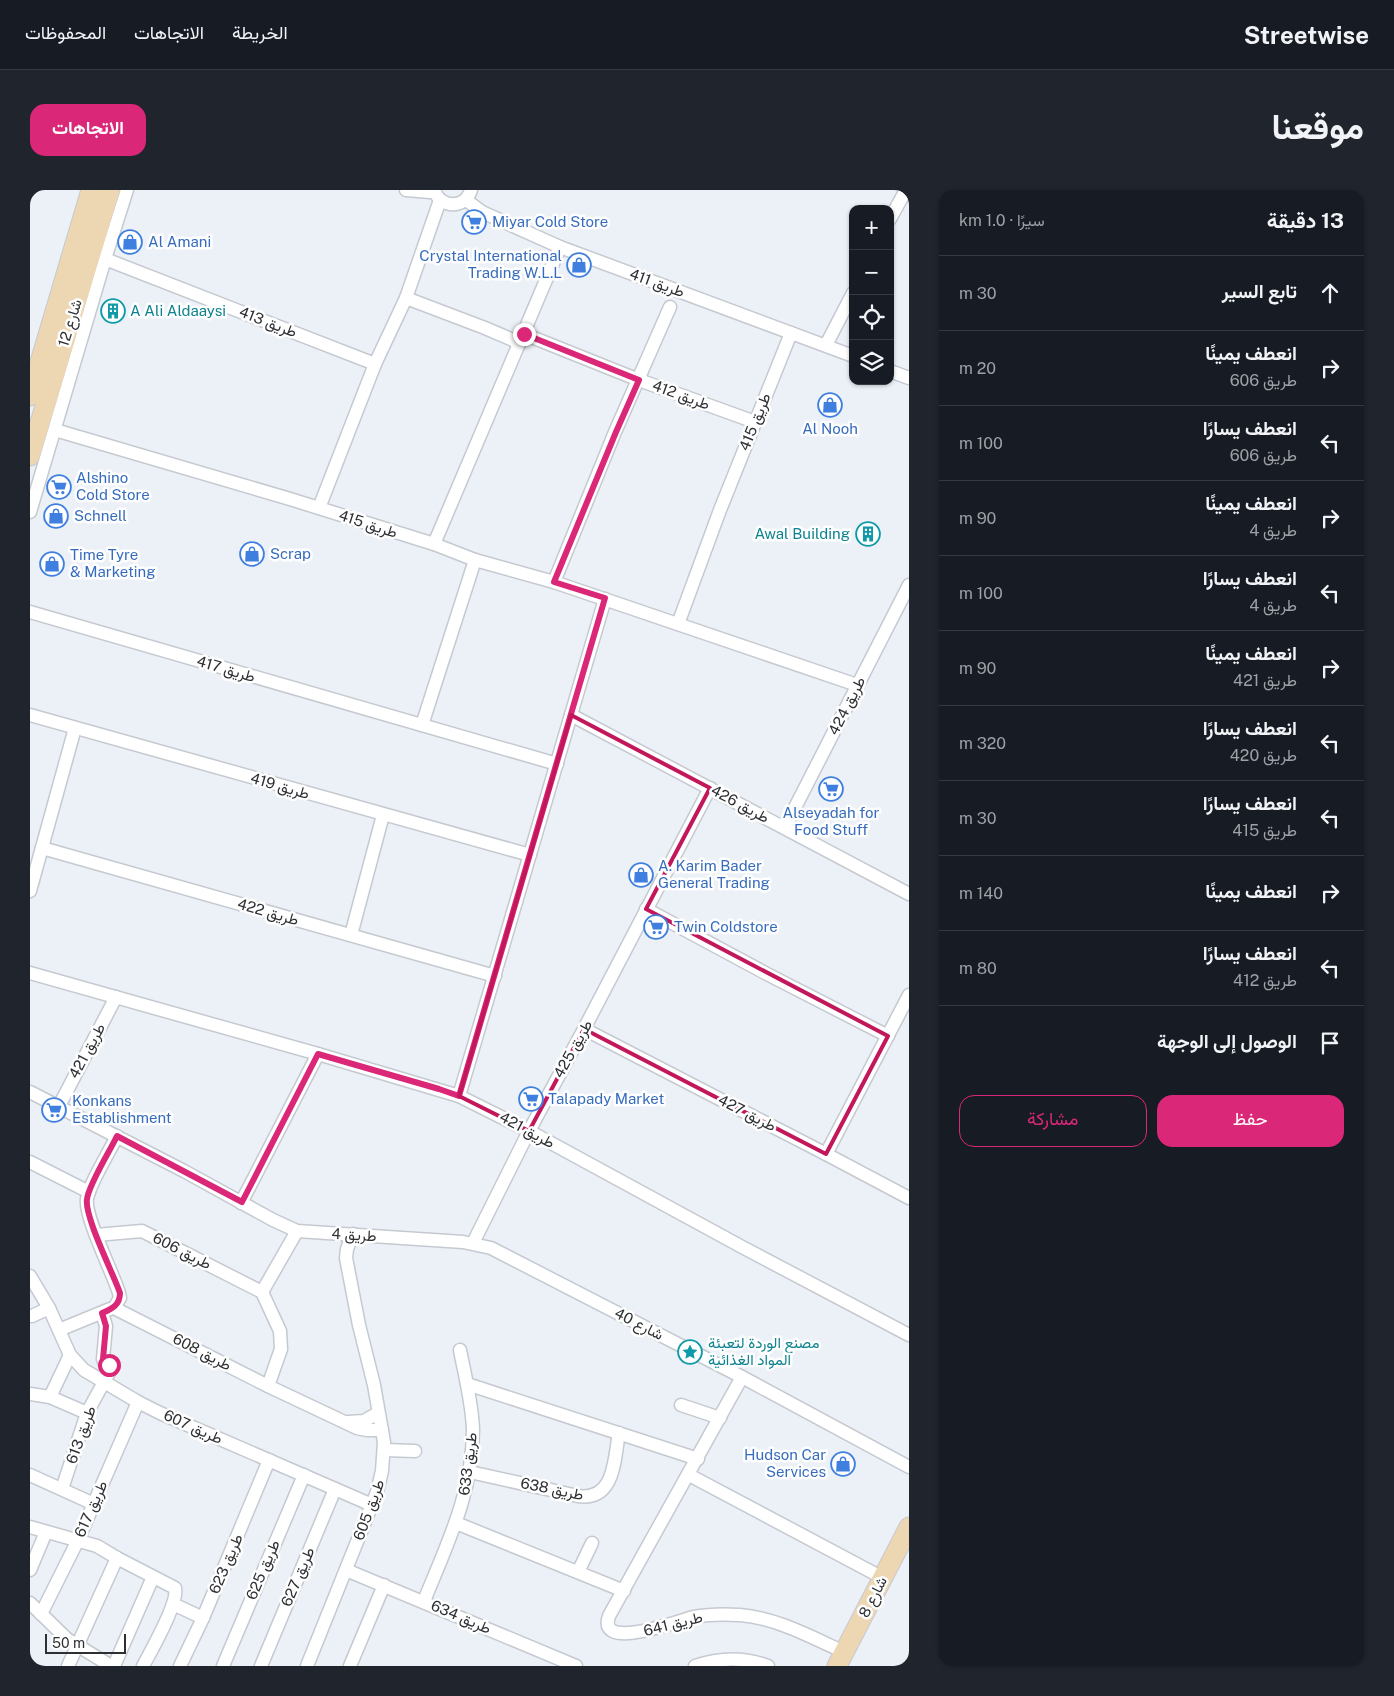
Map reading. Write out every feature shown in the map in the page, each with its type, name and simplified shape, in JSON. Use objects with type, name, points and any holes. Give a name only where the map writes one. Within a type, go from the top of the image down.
[{"type":"street","name":"شارع 12","points":[[30,396],[91,190]]},
{"type":"street","name":"شارع 12","points":[[30,456],[110,190]]},
{"type":"street","points":[[30,512],[104,259],[127,190]]},
{"type":"street","points":[[406,190],[436,193],[450,205],[456,205],[469,195]]},
{"type":"street","points":[[894,212],[906,190]]},
{"type":"street","points":[[319,508],[375,364],[406,298],[436,193]]},
{"type":"street","name":"طريق 411","points":[[469,195],[482,212],[560,247],[849,354]]},
{"type":"street","points":[[434,544],[560,247]]},
{"type":"street","name":"طريق 413","points":[[104,259],[375,364]]},
{"type":"street","points":[[826,345],[852,295]]},
{"type":"street","points":[[406,298],[485,328],[522,339]]},
{"type":"street","points":[[554,582],[670,307]]},
{"type":"street","name":"طريق 415","points":[[678,624],[755,422],[792,333]]},
{"type":"street","name":"طريق 412","points":[[522,339],[755,422]]},
{"type":"street","points":[[894,372],[909,378]]},
{"type":"street","name":"طريق 415","points":[[55,430],[319,508],[434,544],[475,560],[605,598],[857,685]]},
{"type":"street","points":[[422,725],[475,560]]},
{"type":"street","name":"طريق 424","points":[[785,827],[909,584]]},
{"type":"street","points":[[459,1096],[605,598]]},
{"type":"street","name":"طريق 417","points":[[30,612],[557,764]]},
{"type":"street","name":"طريق 426","points":[[571,715],[909,894]]},
{"type":"street","name":"طريق 419","points":[[30,716],[530,855]]},
{"type":"street","points":[[30,891],[75,728]]},
{"type":"street","name":"طريق 425","points":[[473,1243],[529,1131],[710,788]]},
{"type":"street","points":[[351,935],[383,815]]},
{"type":"street","name":"طريق 422","points":[[42,848],[495,976]]},
{"type":"street","points":[[646,909],[888,1036]]},
{"type":"street","name":"طريق 421","points":[[30,973],[318,1054],[459,1096],[529,1131],[909,1335]]},
{"type":"street","points":[[826,1154],[909,995]]},
{"type":"street","name":"طريق 421","points":[[59,1106],[116,997]]},
{"type":"street","name":"طريق 427","points":[[584,1029],[909,1198]]},
{"type":"street","points":[[242,1202],[318,1054]]},
{"type":"street","name":"طريق 4","points":[[30,1092],[297,1231],[473,1243]]},
{"type":"street","points":[[59,1330],[114,1308],[120,1298],[120,1293],[86,1205],[89,1192],[117,1136]]},
{"type":"street","points":[[30,1162],[89,1192]]},
{"type":"street","name":"طريق 606","points":[[96,1235],[142,1231],[262,1292]]},
{"type":"street","points":[[268,1386],[281,1349],[280,1331],[262,1292],[297,1231]]},
{"type":"street","name":"طريق 605","points":[[326,1234],[346,1258]]},
{"type":"street","name":"طريق 605","points":[[307,1666],[372,1505],[382,1471],[384,1450],[382,1430],[346,1258],[353,1234]]},
{"type":"street","name":"شارع 40","points":[[473,1243],[498,1252],[742,1377],[909,1467]]},
{"type":"street","name":"طريق 607","points":[[30,1276],[49,1308],[70,1355],[84,1370],[138,1402],[372,1505]]},
{"type":"street","points":[[32,1316],[49,1308]]},
{"type":"street","name":"طريق 608","points":[[114,1308],[268,1386],[360,1429],[382,1430]]},
{"type":"street","points":[[102,1313],[106,1326],[103,1359],[111,1368],[104,1382]]},
{"type":"street","name":"طريق 633","points":[[424,1601],[456,1523],[470,1472],[473,1428],[460,1350]]},
{"type":"street","points":[[50,1397],[70,1355]]},
{"type":"street","name":"طريق 641","points":[[742,1377],[608,1620],[610,1628],[617,1632],[645,1632],[678,1621],[708,1615],[755,1617],[785,1625],[841,1659]]},
{"type":"street","name":"طريق 613","points":[[62,1489],[87,1413],[104,1382]]},
{"type":"street","points":[[467,1384],[698,1459]]},
{"type":"street","points":[[30,1394],[50,1397],[87,1413]]},
{"type":"street","name":"طريق 617","points":[[41,1614],[78,1540],[138,1402]]},
{"type":"street","points":[[681,1405],[720,1418]]},
{"type":"street","points":[[344,1421],[357,1423],[378,1413]]},
{"type":"street","name":"طريق 638","points":[[470,1472],[578,1496],[596,1495],[604,1490],[609,1482],[619,1433]]},
{"type":"street","points":[[384,1450],[415,1451]]},
{"type":"street","name":"طريق 623","points":[[180,1666],[203,1618],[269,1460]]},
{"type":"street","points":[[30,1475],[94,1504]]},
{"type":"street","name":"طريق 625","points":[[223,1666],[304,1475]]},
{"type":"street","points":[[689,1475],[883,1578]]},
{"type":"street","name":"طريق 627","points":[[261,1666],[335,1489]]},
{"type":"street","points":[[456,1523],[624,1591]]},
{"type":"street","points":[[30,1527],[96,1546],[175,1588],[175,1598],[143,1666]]},
{"type":"street","name":"شارع 8","points":[[841,1659],[909,1527]]},
{"type":"street","points":[[30,1570],[46,1532]]},
{"type":"street","points":[[578,1572],[592,1543]]},
{"type":"street","points":[[68,1666],[117,1558]]},
{"type":"street","name":"طريق 634","points":[[346,1570],[424,1601],[572,1665]]},
{"type":"street","points":[[30,1603],[67,1639],[109,1665],[153,1577]]},
{"type":"street","points":[[350,1666],[384,1585]]},
{"type":"street","points":[[175,1598],[203,1618]]},
{"type":"street","points":[[695,1666],[716,1660],[737,1659],[768,1666]]},
{"type":"highlighted area","points":[[571,715],[710,788],[646,909],[888,1036],[826,1154],[584,1029],[529,1131],[459,1096]]},
{"type":"place","name":"Miyar Cold Store","points":[[474,222]]},
{"type":"place","name":"Al Amani","points":[[130,242]]},
{"type":"place","name":"Crystal International Trading W.L.L","points":[[579,265]]},
{"type":"place","name":"A Ali Aldaaysi","points":[[113,311]]},
{"type":"place","name":"Al Nooh","points":[[830,405]]},
{"type":"place","name":"Alshino Cold Store","points":[[59,487]]},
{"type":"place","name":"Schnell","points":[[56,516]]},
{"type":"place","name":"Awal Building","points":[[868,534]]},
{"type":"place","name":"Scrap","points":[[252,554]]},
{"type":"place","name":"Time Tyre & Marketing","points":[[52,564]]},
{"type":"place","name":"Alseyadah for Food Stuff","points":[[831,789]]},
{"type":"place","name":"A. Karim Bader General Trading","points":[[641,875]]},
{"type":"place","name":"Twin Coldstore","points":[[656,927]]},
{"type":"place","name":"Talapady Market","points":[[531,1099]]},
{"type":"place","name":"Konkans Establishment","points":[[54,1110]]},
{"type":"place","name":"مصنع الوردة لتعبئة المواد الغذائية","points":[[690,1352]]},
{"type":"place","name":"Hudson Car Services","points":[[843,1464]]},
{"type":"route","points":[[109,1365],[103,1359],[106,1326],[102,1313],[114,1308],[120,1298],[120,1293],[86,1205],[89,1192],[117,1136],[242,1202],[318,1054],[459,1096],[605,598],[554,582],[639,380],[524,334]]}]
